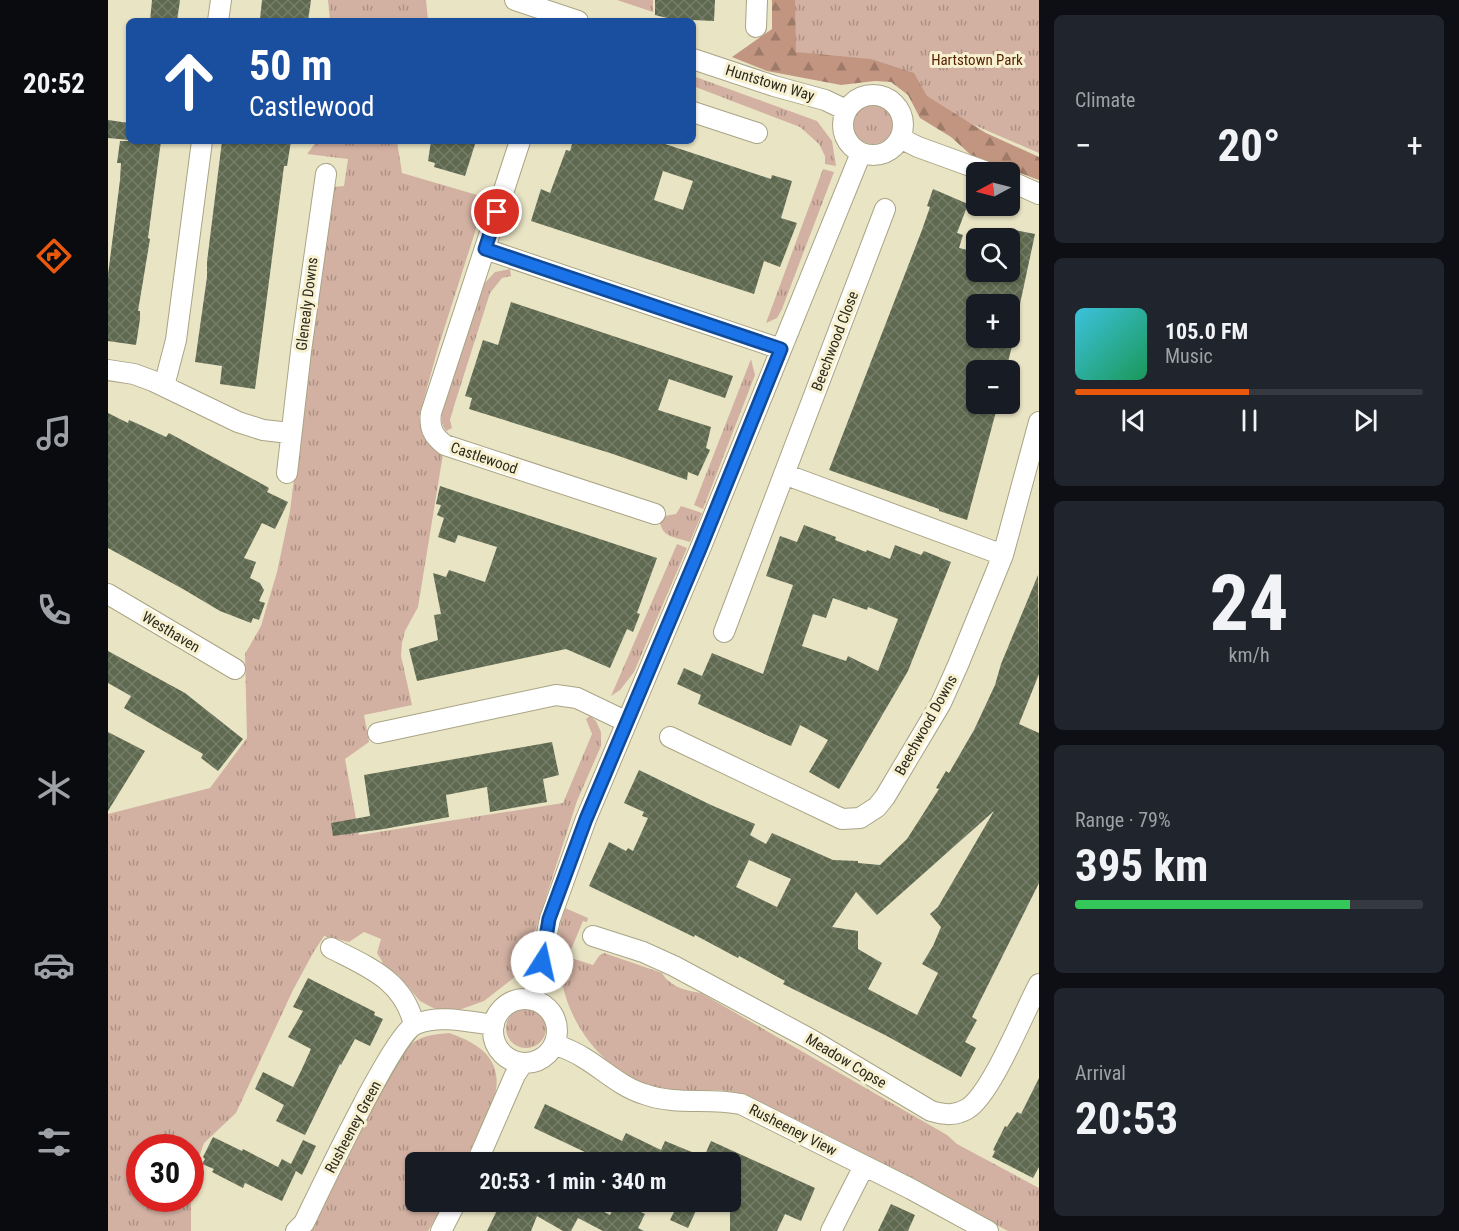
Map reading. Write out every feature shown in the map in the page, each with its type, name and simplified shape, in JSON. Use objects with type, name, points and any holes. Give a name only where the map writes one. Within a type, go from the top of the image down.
[{"type":"street","points":[[218,18],[221,0]]},
{"type":"street","points":[[515,0],[569,18]]},
{"type":"street","points":[[756,27],[758,0]]},
{"type":"street","name":"Huntstown Way","points":[[696,60],[825,100],[846,110]]},
{"type":"street","points":[[878,95],[887,98],[900,111],[903,129],[900,138],[888,152],[879,155],[861,153],[852,148],[846,140],[843,130],[846,110],[860,98],[878,95]]},
{"type":"street","points":[[696,113],[757,133]]},
{"type":"street","points":[[900,138],[966,164]]},
{"type":"street","points":[[164,386],[176,340],[202,144]]},
{"type":"street","name":"Castlewood","points":[[519,144],[431,413],[432,432],[445,445],[655,514]]},
{"type":"street","points":[[533,999],[549,919],[586,819],[861,153]]},
{"type":"street","name":"Glenealy Downs","points":[[287,473],[321,197],[326,174]]},
{"type":"street","points":[[1020,185],[1039,194]]},
{"type":"street","name":"Beechwood Close","points":[[724,632],[885,208]]},
{"type":"street","points":[[485,249],[781,349]]},
{"type":"street","points":[[108,370],[134,374],[238,422],[263,430],[291,433]]},
{"type":"street","name":"Beechwood Downs","points":[[670,737],[842,819],[860,818],[877,807],[941,703],[958,665],[1003,555],[1039,422]]},
{"type":"street","points":[[784,474],[1003,555]]},
{"type":"street","name":"Westhaven","points":[[108,594],[235,669]]},
{"type":"street","points":[[378,733],[556,695],[577,698],[627,722]]},
{"type":"street","name":"Meadow Copse","points":[[593,936],[662,960],[810,1039],[931,1111],[946,1115],[968,1108],[984,1092],[1039,984]]},
{"type":"street","points":[[331,948],[382,975],[402,995],[411,1010],[414,1025],[429,1021],[455,1020],[494,1025]]},
{"type":"street","points":[[533,999],[549,1009],[557,1026],[554,1044],[542,1058],[523,1063],[513,1060],[497,1046],[494,1025],[497,1015],[512,1001],[533,999]]},
{"type":"street","name":"Rusheeney Green","points":[[296,1231],[304,1223],[394,1050],[414,1025]]},
{"type":"street","name":"Rusheeney View","points":[[554,1044],[585,1058],[604,1073],[641,1093],[664,1101],[726,1101],[741,1104],[988,1231]]},
{"type":"street","points":[[481,1152],[515,1075],[523,1063]]},
{"type":"street","points":[[831,1231],[864,1166]]},
{"type":"street","points":[[441,1231],[451,1212]]},
{"type":"green space","points":[[328,0],[426,0],[428,18],[330,18]]},
{"type":"green space","points":[[617,0],[653,0],[653,12]]},
{"type":"green space","points":[[772,0],[795,0],[796,52],[871,59],[914,73],[927,96],[986,133],[1039,157],[1039,180],[1020,173],[1020,162],[990,162],[971,155],[951,137],[920,118],[908,95],[891,82],[875,81],[841,85],[767,71],[732,57],[772,29]]},
{"type":"green space","name":"Hartstown Park","points":[[795,0],[1039,0],[1039,153],[937,109],[910,79],[795,52]]},
{"type":"green space","points":[[696,77],[817,121],[832,141],[836,166],[825,164],[825,156],[819,144],[800,127],[696,87]]},
{"type":"green space","points":[[873,104],[887,110],[893,124],[887,138],[873,144],[859,138],[853,124],[859,110]]},
{"type":"green space","points":[[315,144],[397,144],[402,173],[484,197],[419,417],[425,436],[443,454],[418,607],[405,631],[402,643],[401,656],[412,705],[364,715],[369,742],[345,759],[359,835],[563,803],[592,734],[586,719],[590,716],[596,721],[601,732],[601,746],[577,801],[534,934],[516,976],[484,1001],[459,1010],[439,1011],[420,1001],[398,975],[384,969],[377,953],[381,939],[364,932],[349,942],[324,936],[293,990],[236,1113],[204,1143],[204,1134],[126,1134],[126,1212],[191,1212],[191,1231],[108,1231],[108,814],[210,788],[247,738],[245,654],[261,626],[277,572],[290,511],[330,193],[334,187],[344,186],[348,159],[307,154]]},
{"type":"green space","points":[[823,169],[834,172],[782,309],[777,318],[766,323]]},
{"type":"green space","points":[[510,269],[511,276],[502,278],[490,293],[450,420],[452,428],[446,431],[442,423],[442,410],[483,285],[495,272]]},
{"type":"green space","points":[[751,359],[755,375],[703,509],[694,505]]},
{"type":"green space","points":[[681,506],[702,513],[690,542],[668,535],[660,524],[659,517],[676,514]]},
{"type":"green space","points":[[677,544],[687,548],[634,672],[620,690],[611,696]]},
{"type":"green space","points":[[565,908],[588,918],[587,922],[583,921],[568,957],[593,965],[604,953],[662,973],[673,985],[701,993],[947,1135],[957,1144],[1039,1188],[1039,1231],[1008,1231],[847,1145],[742,1094],[718,1090],[668,1092],[627,1075],[595,1048],[582,1032],[572,1013],[560,971],[558,951],[558,935]]},
{"type":"green space","points":[[526,1008],[534,1009],[540,1014],[545,1020],[545,1036],[540,1042],[534,1047],[526,1048],[518,1047],[512,1042],[507,1036],[506,1028],[507,1020],[512,1014],[518,1009]]},
{"type":"green space","points":[[449,1033],[473,1044],[488,1057],[496,1072],[496,1088],[492,1105],[469,1152],[405,1152],[405,1212],[439,1212],[428,1231],[309,1231],[396,1062],[412,1043],[431,1035]]},
{"type":"building","points":[[152,0],[180,0],[177,18],[150,18]]},
{"type":"building","points":[[262,0],[311,0],[308,18],[260,18]]},
{"type":"building","points":[[655,0],[715,0],[714,21],[655,15]]},
{"type":"building","points":[[108,120],[126,123],[126,140],[108,138]]},
{"type":"building","points":[[120,141],[126,141],[126,144],[161,144],[148,238],[150,239],[138,311],[140,311],[140,319],[136,345],[108,341],[108,275],[121,163],[117,163]]},
{"type":"building","points":[[222,144],[291,144],[287,166],[284,166],[255,389],[220,384],[222,366],[195,362]]},
{"type":"building","points":[[431,144],[475,144],[465,176],[434,167],[435,163],[428,161]]},
{"type":"building","points":[[572,144],[665,144],[771,179],[772,175],[792,181],[781,218],[797,223],[780,267],[764,261],[754,294],[531,221],[541,189],[550,193],[566,150],[570,151]],"holes":[[[663,171],[693,181],[683,210],[654,200]]]},
{"type":"building","points":[[933,189],[966,203],[957,233],[963,235],[959,248],[966,250],[966,282],[1020,282],[1020,231],[1035,234],[1020,304],[1020,294],[966,294],[966,348],[1012,348],[1008,360],[966,360],[966,414],[995,414],[967,520],[829,470],[922,230],[930,207],[927,206]]},
{"type":"building","points":[[511,302],[733,376],[725,398],[669,379],[658,410],[711,427],[706,448],[710,450],[698,476],[688,472],[687,480],[613,454],[469,409],[472,398],[465,396],[483,340],[498,345]]},
{"type":"building","points":[[108,413],[166,437],[169,433],[269,488],[267,492],[288,502],[275,529],[262,523],[244,558],[256,562],[250,578],[260,583],[264,590],[259,601],[265,603],[259,620],[253,618],[251,623],[220,611],[108,548]]},
{"type":"building","points":[[440,486],[657,558],[637,613],[640,614],[633,632],[627,629],[610,668],[566,649],[417,681],[409,649],[438,640],[434,615],[441,614],[433,573],[446,577],[449,570],[485,582],[497,547],[458,535],[455,543],[438,537],[444,518],[437,515],[441,505],[436,504]]},
{"type":"building","points":[[804,525],[836,537],[835,540],[890,559],[895,545],[921,555],[924,551],[951,562],[908,671],[839,789],[809,772],[828,740],[800,725],[791,746],[698,704],[701,695],[677,684],[684,668],[702,676],[712,653],[763,674],[793,585],[766,576],[780,536],[797,542]],"holes":[[[833,598],[867,610],[868,607],[898,619],[878,671],[848,656],[846,661],[802,646],[813,614],[826,618]]]},
{"type":"building","points":[[1038,575],[1039,674],[1019,724],[1039,733],[1039,883],[972,1017],[977,1020],[965,1042],[976,1048],[961,1077],[885,1035],[783,984],[785,981],[739,956],[738,958],[695,935],[694,937],[589,886],[609,842],[626,851],[628,848],[633,851],[648,818],[642,816],[644,812],[624,803],[639,770],[755,824],[750,835],[766,844],[772,833],[833,860],[880,865],[907,839],[939,789],[936,788],[946,771],[949,773],[974,730],[995,685],[1001,664]],"holes":[[[994,811],[938,907],[930,914],[941,927],[922,964],[938,973],[917,1015],[868,989],[882,963],[858,949],[858,931],[832,927],[856,892],[877,915]],[[749,860],[791,879],[777,907],[736,887]]]},
{"type":"building","points":[[108,651],[185,693],[243,739],[218,771],[201,758],[203,754],[124,708],[131,696],[108,683]]},
{"type":"building","points":[[108,732],[145,751],[108,811]]},
{"type":"building","points":[[552,742],[559,775],[543,779],[547,802],[490,812],[487,787],[446,795],[449,817],[333,836],[331,823],[370,816],[364,775]]},
{"type":"building","points":[[308,978],[375,1012],[374,1015],[383,1019],[370,1046],[355,1039],[305,1135],[276,1121],[284,1105],[255,1089],[263,1072],[293,1087],[301,1071],[311,1049],[288,1037],[303,1011],[293,1007]]},
{"type":"building","points":[[1039,1078],[1039,1167],[1033,1178],[992,1157],[1005,1126],[1007,1127],[1017,1112],[1021,1114]]},
{"type":"building","points":[[545,1104],[622,1141],[626,1133],[661,1150],[665,1141],[692,1152],[585,1152],[534,1128]]},
{"type":"building","points":[[213,1137],[278,1167],[282,1159],[291,1164],[303,1140],[316,1146],[302,1175],[296,1171],[282,1201],[245,1183],[243,1188],[212,1172],[214,1169],[204,1165],[204,1155]]},
{"type":"building","points":[[711,1141],[735,1152],[706,1152]]},
{"type":"building","points":[[741,1155],[815,1188],[801,1221],[785,1214],[777,1231],[730,1231],[730,1212],[741,1212]]},
{"type":"building","points":[[891,1204],[915,1215],[908,1231],[878,1231]]},
{"type":"building","points":[[496,1212],[604,1212],[610,1215],[612,1212],[641,1212],[645,1214],[638,1228],[644,1231],[603,1231],[578,1218],[571,1231],[563,1231],[537,1216],[531,1231],[487,1231]]},
{"type":"building","points":[[674,1212],[695,1212],[688,1228],[670,1220]]},
{"type":"route","points":[[497,212],[485,249],[781,349],[700,549],[604,772],[549,919],[542,962]]}]
